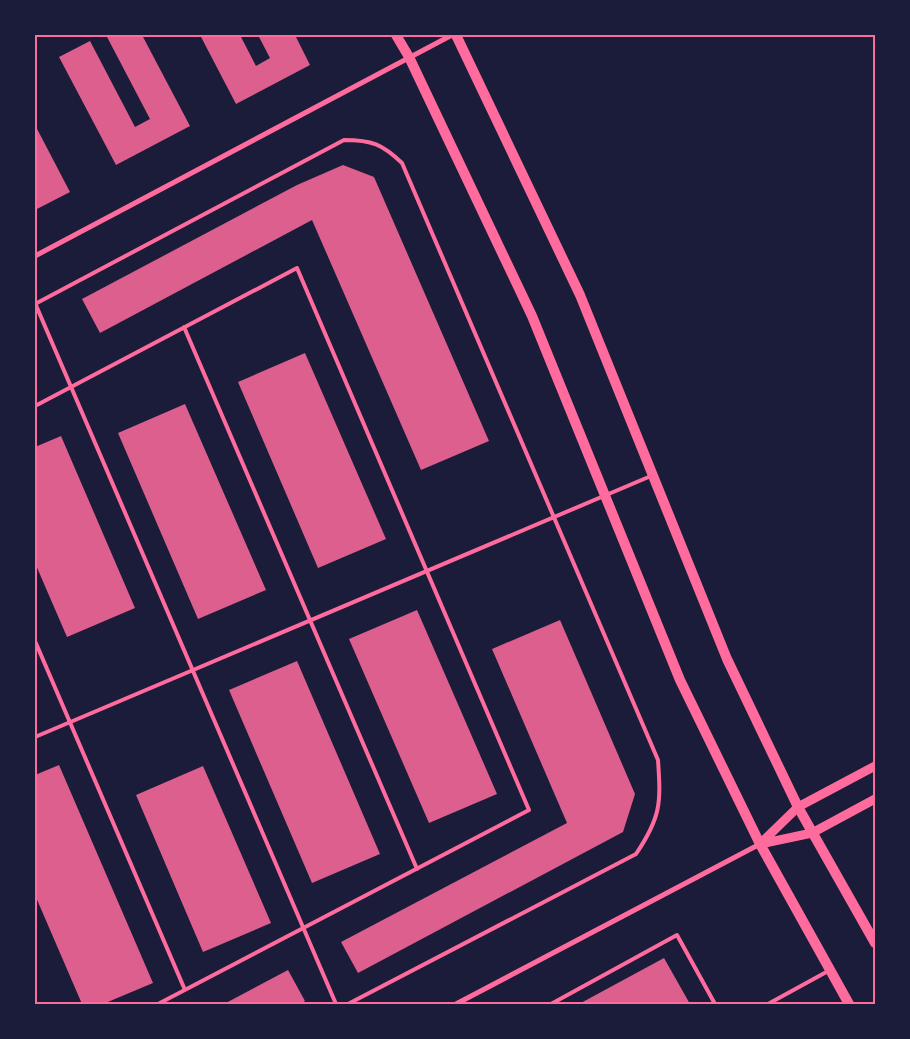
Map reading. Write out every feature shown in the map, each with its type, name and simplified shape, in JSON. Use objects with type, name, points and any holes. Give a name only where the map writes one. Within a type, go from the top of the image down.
[{"type":"main road","points":[[396,35],[409,56],[532,316],[680,680],[760,844],[849,1004]]},
{"type":"main road","points":[[456,35],[580,295],[727,659],[798,807],[875,943]]},
{"type":"street","points":[[35,256],[409,56],[452,35]]},
{"type":"street","points":[[760,844],[798,807],[875,766]]},
{"type":"street","points":[[456,1004],[760,844],[812,833],[875,800]]},
{"type":"lane","points":[[336,1004],[35,303],[344,140],[366,140],[385,148],[402,163],[658,760],[661,796],[652,830],[636,854],[348,1004]]},
{"type":"lane","points":[[35,406],[296,268],[529,810],[158,1004]]},
{"type":"lane","points":[[184,327],[417,869]]},
{"type":"lane","points":[[35,736],[653,475]]},
{"type":"lane","points":[[35,641],[185,990]]},
{"type":"lane","points":[[551,1004],[677,936],[715,1004]]},
{"type":"lane","points":[[768,1004],[830,970]]},
{"type":"building","points":[[106,35],[142,35],[190,126],[116,165],[59,57],[90,41],[135,127],[150,119]]},
{"type":"building","points":[[200,35],[240,35],[256,66],[270,58],[258,35],[295,35],[310,65],[236,104]]},
{"type":"building","points":[[35,125],[70,192],[35,210]]},
{"type":"building","points":[[343,165],[374,177],[489,441],[421,470],[312,220],[100,333],[82,299],[297,185]]},
{"type":"building","points":[[305,353],[386,539],[318,568],[238,382]]},
{"type":"building","points":[[185,404],[266,590],[198,619],[118,433]]},
{"type":"building","points":[[61,436],[135,608],[67,637],[35,563],[35,447]]},
{"type":"building","points":[[417,610],[497,794],[429,823],[349,639]]},
{"type":"building","points":[[560,620],[635,794],[623,832],[358,973],[341,942],[567,823],[492,649]]},
{"type":"building","points":[[297,661],[380,854],[312,883],[229,690]]},
{"type":"building","points":[[59,765],[153,983],[103,1004],[82,1004],[35,895],[35,775]]},
{"type":"building","points":[[203,766],[271,923],[203,952],[136,795]]},
{"type":"building","points":[[664,958],[690,1004],[579,1004]]},
{"type":"building","points":[[288,970],[305,1001],[300,1004],[224,1004]]}]
